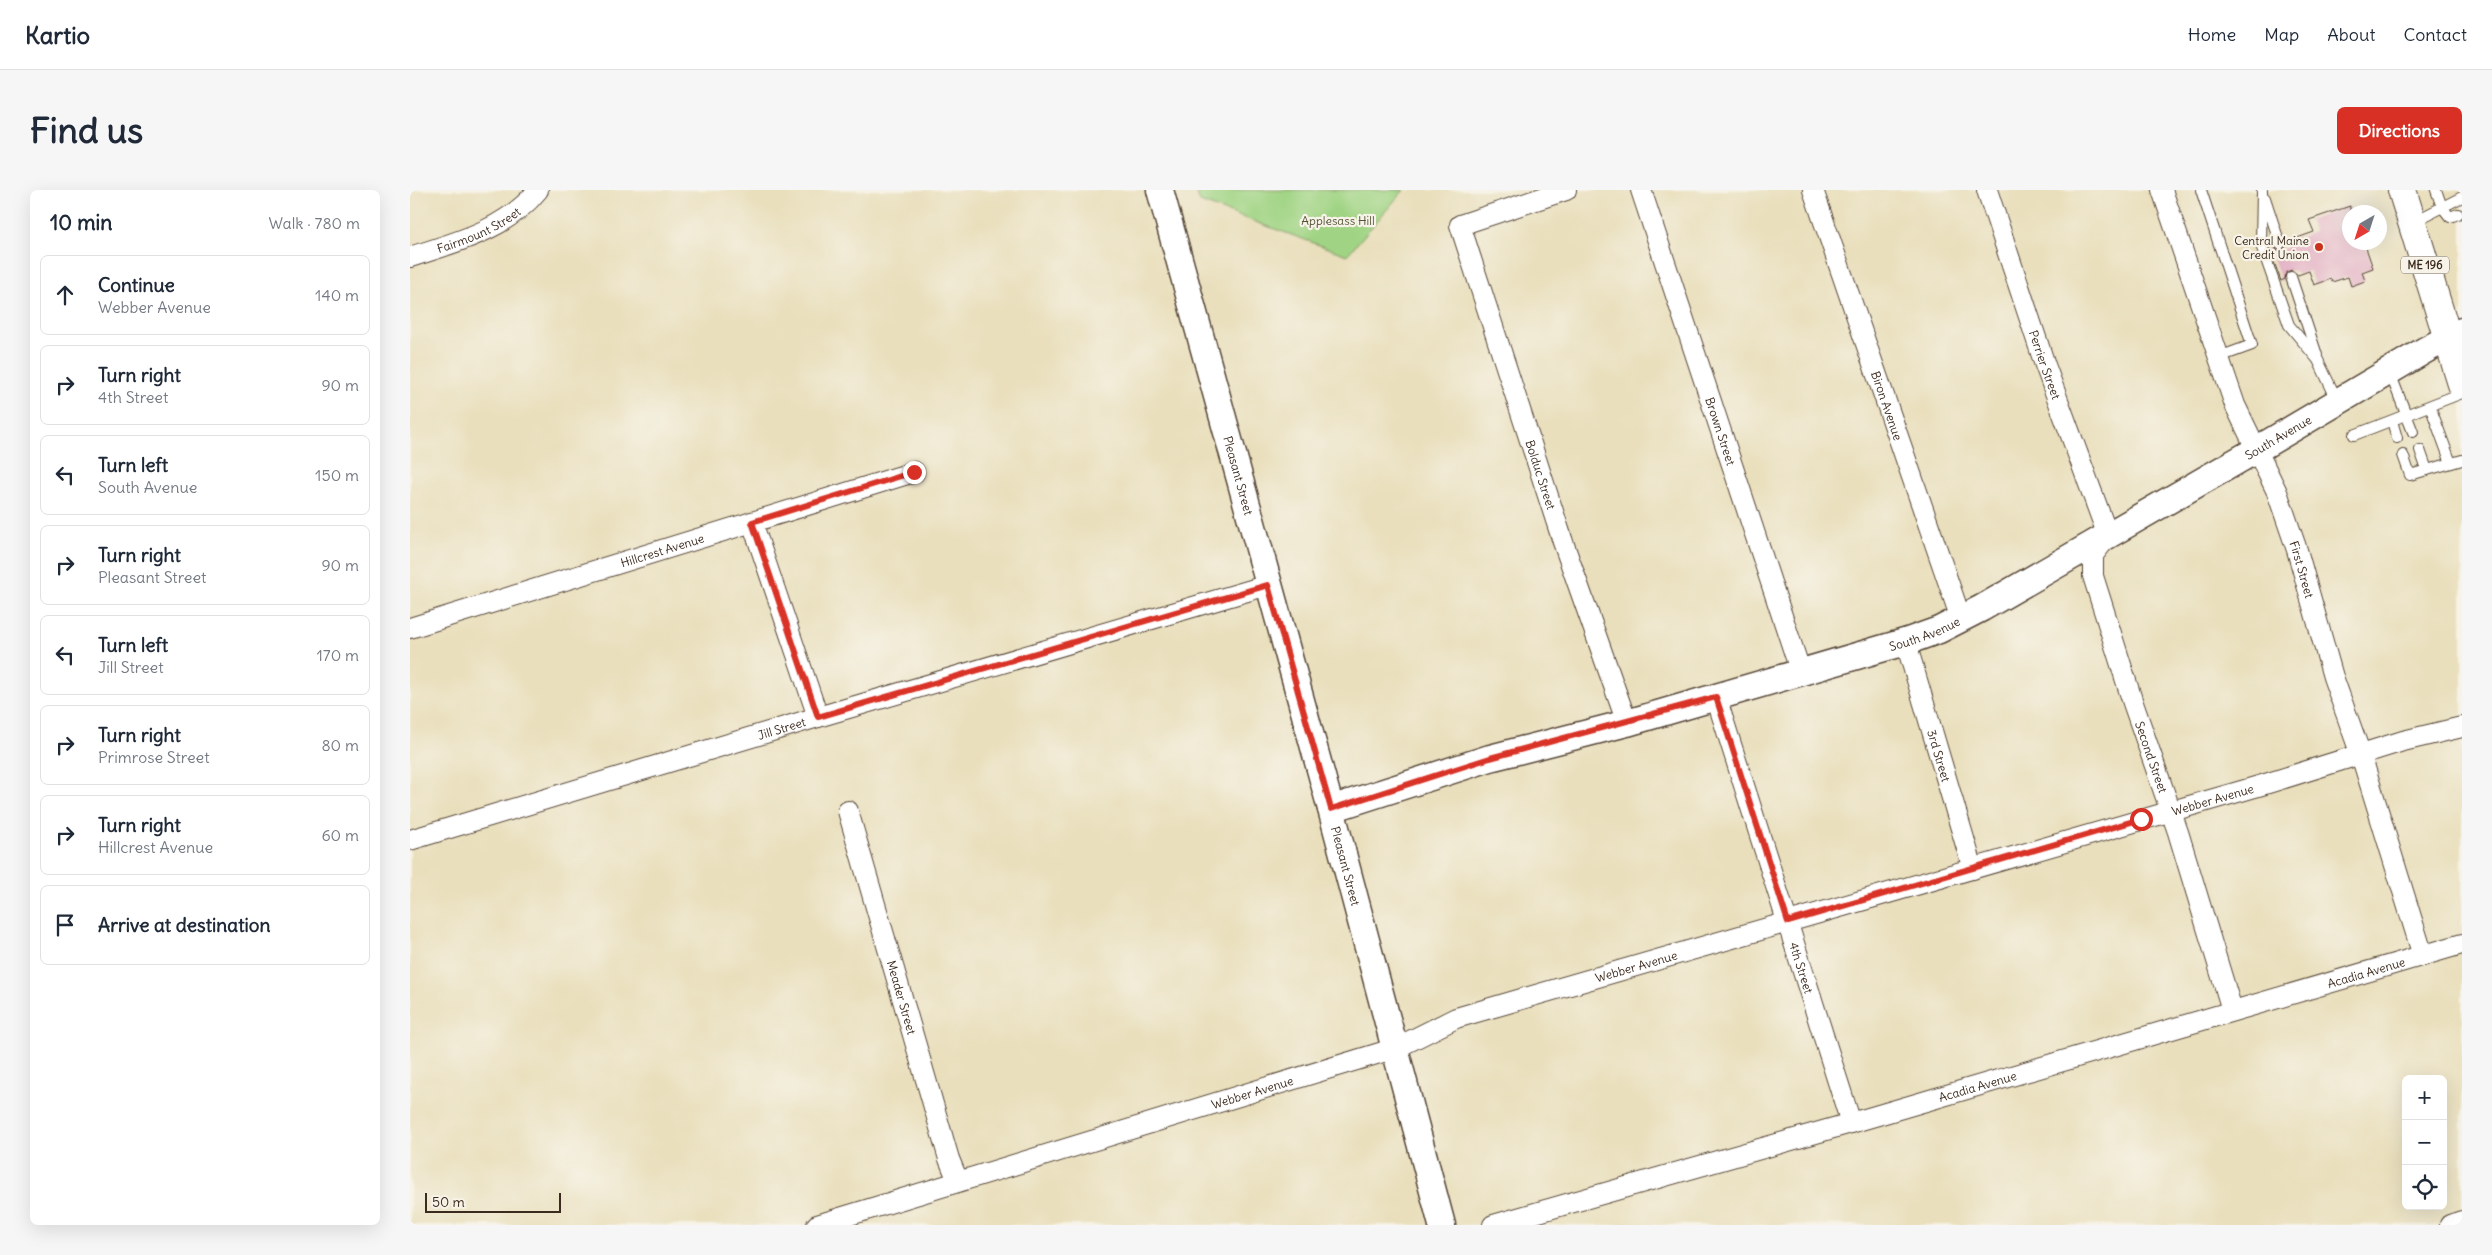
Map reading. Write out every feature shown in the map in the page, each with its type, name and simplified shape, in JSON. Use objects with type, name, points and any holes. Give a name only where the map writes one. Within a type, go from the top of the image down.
[{"type":"highway","name":"ME 196","points":[[2402,190],[2412,222],[2455,335],[2462,384]]},
{"type":"street","name":"Fairmount Street","points":[[410,257],[464,240],[493,227],[525,206],[538,190]]},
{"type":"street","name":"Pleasant Street","points":[[1160,190],[1331,809],[1442,1225]]},
{"type":"street","name":"Bolduc Street","points":[[1566,190],[1460,225],[1563,542],[1627,723]]},
{"type":"street","name":"Brown Street","points":[[1641,190],[1801,673]]},
{"type":"street","name":"Biron Avenue","points":[[1813,190],[1961,619]]},
{"type":"street","name":"Perrier Street","points":[[1987,190],[2045,365],[2108,536]]},
{"type":"street","name":"First Street","points":[[2162,190],[2235,405],[2277,492],[2297,550],[2333,677],[2361,755],[2423,956]]},
{"type":"street","name":"South Avenue","points":[[1331,809],[1490,758],[1627,723],[1908,641],[1961,619],[2256,450],[2427,348],[2455,335]]},
{"type":"street","name":"Hillcrest Avenue","points":[[410,628],[914,472]]},
{"type":"street","points":[[752,522],[818,717]]},
{"type":"street","name":"Second Street","points":[[2108,536],[2093,555],[2093,576],[2206,923],[2232,1010]]},
{"type":"street","name":"Jill Street","points":[[410,840],[818,717],[1268,585]]},
{"type":"street","name":"3rd Street","points":[[1908,641],[1909,653],[1973,868]]},
{"type":"street","name":"4th Street","points":[[1716,697],[1851,1124]]},
{"type":"street","name":"Webber Avenue","points":[[817,1225],[1396,1048],[1456,1018],[2462,727]]},
{"type":"street","name":"Meader Street","points":[[848,811],[949,1159],[958,1181]]},
{"type":"street","name":"Acadia Avenue","points":[[1493,1225],[1851,1124],[2232,1010],[2462,944]]},
{"type":"street","points":[[2450,1225],[2462,1221]]},
{"type":"lane","points":[[2201,190],[2252,345],[2219,357]]},
{"type":"lane","points":[[2262,190],[2280,244]]},
{"type":"lane","points":[[2262,190],[2261,245],[2289,325],[2318,360]]},
{"type":"lane","points":[[2436,190],[2442,207],[2450,217],[2458,214]]},
{"type":"lane","points":[[2412,222],[2462,197]]},
{"type":"lane","points":[[2291,278],[2318,360],[2338,402]]},
{"type":"lane","points":[[2389,372],[2413,432]]},
{"type":"lane","points":[[2354,435],[2462,393]]},
{"type":"lane","points":[[2430,406],[2451,463]]},
{"type":"lane","points":[[2392,421],[2397,438]]},
{"type":"lane","points":[[2420,450],[2428,470]]},
{"type":"lane","points":[[2403,455],[2410,475],[2462,460]]},
{"type":"green space","name":"Applesass Hill","points":[[1195,190],[1404,190],[1347,255],[1200,202]]},
{"type":"building","name":"Central Maine Credit Union","points":[[2342,209],[2342,250],[2367,250],[2373,268],[2362,272],[2365,281],[2351,286],[2348,277],[2332,282],[2331,279],[2314,285],[2309,271],[2298,275],[2292,270],[2286,272],[2285,279],[2281,281],[2269,248],[2273,246],[2278,251],[2283,250],[2287,246],[2286,242],[2314,232],[2309,220]]},
{"type":"place","name":"Central Maine Credit Union","points":[[2319,247]]},
{"type":"route","points":[[914,472],[752,522],[818,717],[1268,585],[1331,809],[1490,758],[1552,743],[1716,697],[1788,922],[2141,819]]}]
